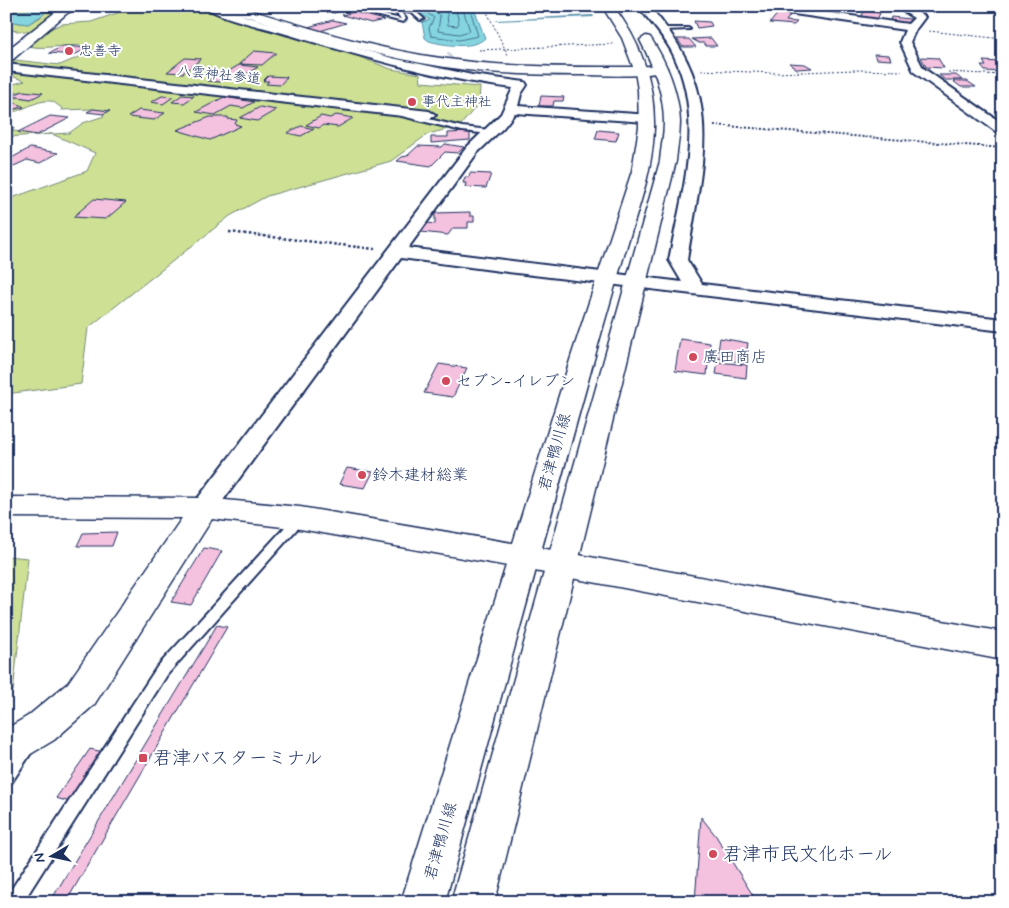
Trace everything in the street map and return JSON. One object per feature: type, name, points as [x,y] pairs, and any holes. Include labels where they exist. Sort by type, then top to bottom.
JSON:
[{"type":"main road","points":[[224,6],[264,8],[405,50],[451,60],[529,66],[648,69]]},
{"type":"main road","name":"君津鴨川線","points":[[473,902],[668,160],[672,121],[648,69],[626,32],[607,6]]},
{"type":"main road","name":"君津鴨川線","points":[[424,902],[606,279],[640,175],[645,148],[648,69],[637,24],[622,6]]},
{"type":"main road","points":[[6,58],[62,12],[73,7]]},
{"type":"main road","points":[[244,8],[378,50],[440,62],[520,70],[648,69]]},
{"type":"main road","points":[[6,507],[204,508],[300,518],[563,564],[1003,646]]},
{"type":"main road","points":[[6,749],[41,728],[81,694],[204,508]]},
{"type":"street","points":[[42,6],[73,7]]},
{"type":"street","points":[[204,508],[398,252],[472,150],[511,110],[514,92],[521,85],[498,84],[382,58],[226,14],[208,6]]},
{"type":"street","points":[[643,6],[676,47],[686,69],[695,100],[698,152],[678,260],[696,289]]},
{"type":"street","points":[[759,6],[911,28]]},
{"type":"street","points":[[899,6],[920,17],[911,28],[905,42],[918,70],[1003,130]]},
{"type":"street","name":"八雲神社参道","points":[[6,67],[429,115]]},
{"type":"street","points":[[511,110],[646,118]]},
{"type":"street","points":[[398,252],[606,279],[1003,325]]},
{"type":"lane","points":[[354,9],[403,21],[402,14],[381,6]]},
{"type":"lane","points":[[392,9],[405,9],[422,19]]},
{"type":"lane","points":[[663,29],[688,29]]},
{"type":"lane","points":[[326,102],[347,109],[409,115],[453,127],[490,132]]},
{"type":"lane","points":[[13,902],[162,671],[300,518]]},
{"type":"lane","points":[[6,778],[41,728]]},
{"type":"path","points":[[484,6],[505,48],[632,43]]},
{"type":"path","points":[[911,28],[1003,39]]},
{"type":"path","points":[[686,69],[776,73],[918,70],[1003,75]]},
{"type":"path","points":[[696,123],[1003,148]]},
{"type":"path","points":[[229,232],[398,252]]},
{"type":"green space","points":[[6,6],[56,8],[52,15],[40,25],[31,30],[22,31],[6,30],[6,21],[28,24],[41,17],[44,9],[6,12]]},
{"type":"green space","points":[[201,6],[259,28],[357,56],[391,69],[420,74],[421,82],[480,87],[479,103],[460,126],[428,134],[391,161],[267,196],[230,216],[88,328],[81,384],[6,394],[6,200],[87,171],[95,153],[52,134],[69,133],[83,123],[104,116],[103,114],[109,111],[93,109],[61,110],[62,108],[54,102],[45,101],[6,113],[6,102],[19,97],[31,99],[24,92],[6,92],[6,86],[25,81],[6,74],[6,59],[60,65],[91,52],[92,48],[76,45],[28,46],[44,32],[61,24],[91,22],[123,11],[143,8]]},
{"type":"green space","points":[[6,126],[15,128],[12,130],[14,131],[37,135],[6,137]]},
{"type":"green space","points":[[6,556],[28,558],[13,692],[6,696]]},
{"type":"water","points":[[391,6],[473,6],[485,38],[480,42],[466,45],[450,45],[429,41],[425,38],[422,22],[430,20],[410,8]]},
{"type":"water","points":[[44,9],[44,14],[28,24],[6,21],[6,12]]},
{"type":"building","points":[[342,6],[355,6],[334,13],[327,11]]},
{"type":"building","points":[[907,6],[919,6],[929,11],[922,12]]},
{"type":"building","points":[[864,11],[880,13],[877,20],[865,19],[866,17],[862,16]]},
{"type":"building","points":[[354,12],[384,20],[371,23],[342,15]]},
{"type":"building","points":[[778,13],[791,14],[786,21],[797,22],[794,25],[770,23]]},
{"type":"building","points":[[891,17],[910,19],[908,26],[889,24]]},
{"type":"building","points":[[333,20],[346,23],[307,35],[294,31]]},
{"type":"building","points":[[694,21],[710,22],[712,26],[697,28]]},
{"type":"building","points":[[711,38],[717,46],[706,46],[704,43],[699,43],[692,39]]},
{"type":"building","points":[[677,39],[689,39],[696,47],[683,47]]},
{"type":"building","name":"忠善寺","points":[[64,46],[88,48],[74,55],[49,53]]},
{"type":"building","points":[[254,51],[276,53],[262,65],[239,64]]},
{"type":"building","points":[[874,54],[889,55],[891,60],[876,59]]},
{"type":"building","points":[[921,57],[938,58],[944,68],[926,67]]},
{"type":"building","points":[[185,58],[201,59],[183,73],[167,72]]},
{"type":"building","points":[[983,61],[1001,62],[1003,72],[985,71],[981,66],[986,66]]},
{"type":"building","points":[[789,63],[805,64],[812,68],[797,69]]},
{"type":"building","points":[[239,65],[258,67],[241,77],[222,75]]},
{"type":"building","points":[[216,75],[228,77],[220,82],[207,81]]},
{"type":"building","points":[[939,75],[956,75],[962,80],[945,80]]},
{"type":"building","points":[[268,76],[287,77],[280,85],[266,84],[269,81],[263,81]]},
{"type":"building","points":[[953,81],[967,81],[976,87],[961,87]]},
{"type":"building","points":[[23,91],[43,93],[31,99],[11,96]]},
{"type":"building","points":[[182,95],[194,96],[184,103],[172,102]]},
{"type":"building","points":[[162,96],[173,97],[163,104],[151,102]]},
{"type":"building","points":[[541,96],[564,97],[563,101],[554,101],[553,106],[539,106]]},
{"type":"building","points":[[224,97],[254,102],[243,108],[231,106],[215,115],[196,112]]},
{"type":"building","points":[[16,103],[24,107],[6,111],[6,106]]},
{"type":"building","points":[[260,107],[276,110],[257,121],[240,118]]},
{"type":"building","points":[[93,109],[110,111],[103,114],[87,112]]},
{"type":"building","points":[[139,110],[165,113],[154,120],[128,117]]},
{"type":"building","points":[[336,115],[353,118],[338,127],[323,125],[319,128],[306,125],[321,116],[330,118]]},
{"type":"building","points":[[50,116],[70,118],[37,135],[18,132]]},
{"type":"building","points":[[210,117],[228,117],[228,119],[237,120],[235,124],[241,126],[210,140],[177,130]]},
{"type":"building","points":[[301,126],[314,129],[301,136],[287,133]]},
{"type":"building","points":[[598,130],[619,132],[616,141],[595,139]]},
{"type":"building","points":[[470,132],[470,140],[431,143],[431,137],[448,137],[448,133]]},
{"type":"building","points":[[445,144],[464,147],[458,153],[445,152],[431,166],[397,161],[407,156],[418,146],[442,147]]},
{"type":"building","points":[[30,148],[58,153],[40,163],[27,160],[14,166],[6,165],[6,161]]},
{"type":"building","points":[[470,173],[491,174],[486,188],[465,187],[466,183],[463,183],[465,177],[469,177]]},
{"type":"building","points":[[94,199],[126,202],[106,219],[73,217]]},
{"type":"building","points":[[470,212],[470,216],[474,216],[474,222],[468,222],[468,228],[453,228],[448,235],[421,232],[427,223],[435,224],[435,213]]},
{"type":"building","points":[[720,338],[748,343],[745,363],[717,358]]},
{"type":"building","name":"廣田商店","points":[[680,339],[710,343],[707,375],[675,371]]},
{"type":"building","points":[[718,362],[747,365],[746,378],[716,374]]},
{"type":"building","name":"セブン-イレブン","points":[[439,364],[467,368],[453,397],[424,393]]},
{"type":"building","points":[[347,468],[373,472],[365,488],[339,484]]},
{"type":"building","points":[[117,532],[112,546],[77,546],[83,533]]},
{"type":"building","points":[[204,548],[222,551],[191,605],[171,602]]},
{"type":"building","points":[[217,625],[227,627],[66,902],[50,902]]},
{"type":"building","points":[[90,749],[103,752],[70,802],[56,798]]},
{"type":"building","name":"君津市民文化ホール","points":[[701,817],[716,836],[757,902],[695,902]]},
{"type":"waterway","points":[[497,20],[593,16]]},
{"type":"tunnel","points":[[436,67],[452,56]]},
{"type":"place","name":"忠善寺","points":[[69,51]]},
{"type":"place","name":"事代主神社","points":[[412,102]]},
{"type":"place","name":"廣田商店","points":[[693,357]]},
{"type":"place","name":"セブン-イレブン","points":[[446,381]]},
{"type":"place","name":"鈴木建材総業","points":[[362,475]]},
{"type":"place","name":"君津バスターミナル","points":[[143,758]]},
{"type":"place","name":"君津市民文化ホール","points":[[713,854]]}]
